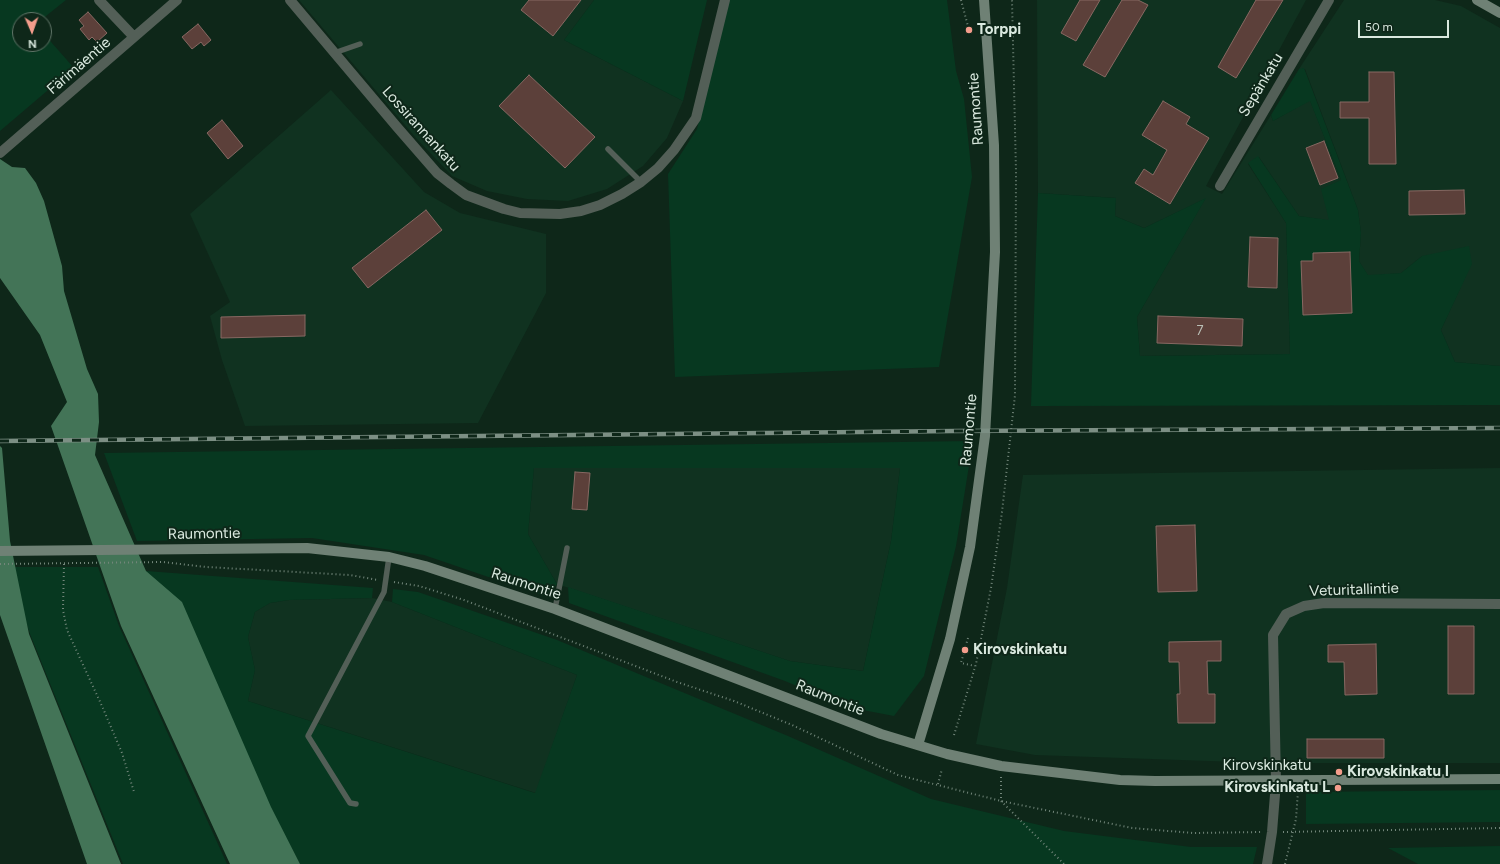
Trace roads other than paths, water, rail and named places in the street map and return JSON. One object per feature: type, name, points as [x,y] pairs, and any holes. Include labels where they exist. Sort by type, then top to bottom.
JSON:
[{"type":"street","points":[[99,0],[134,37]]},
{"type":"street","name":"Färimäentie","points":[[0,153],[176,0]]},
{"type":"street","name":"Lossirannankatu","points":[[290,0],[437,173],[466,195],[483,202],[520,213],[560,214],[581,211],[600,205],[641,182],[658,168],[674,150],[696,118],[724,0]]},
{"type":"street","name":"Raumontie","points":[[0,551],[307,548],[389,557],[425,566],[555,609],[881,734],[918,745],[950,639],[970,547],[985,436],[995,252],[994,145],[984,0]]},
{"type":"street","name":"Sepänkatu","points":[[1220,186],[1329,0]]},
{"type":"street","points":[[1482,1],[1500,13]]},
{"type":"street","name":"Veturitallintie","points":[[1267,864],[1272,832],[1276,782],[1273,635],[1286,614],[1304,606],[1324,603],[1500,604]]},
{"type":"street","name":"Kirovskinkatu","points":[[918,745],[948,754],[1001,766],[1120,780],[1276,782],[1500,778]]},
{"type":"lane","points":[[334,53],[360,44]]},
{"type":"lane","points":[[608,149],[641,182]]},
{"type":"lane","points":[[555,609],[567,548]]},
{"type":"lane","points":[[356,804],[350,803],[308,736],[384,592],[389,557]]},
{"type":"railway","points":[[0,441],[955,431],[1500,428]]},
{"type":"place","name":"Torppi","points":[[969,30]]},
{"type":"place","name":"Kirovskinkatu","points":[[965,650]]},
{"type":"place","name":"Kirovskinkatu I","points":[[1339,772]]},
{"type":"place","name":"Kirovskinkatu L","points":[[1338,788]]}]
